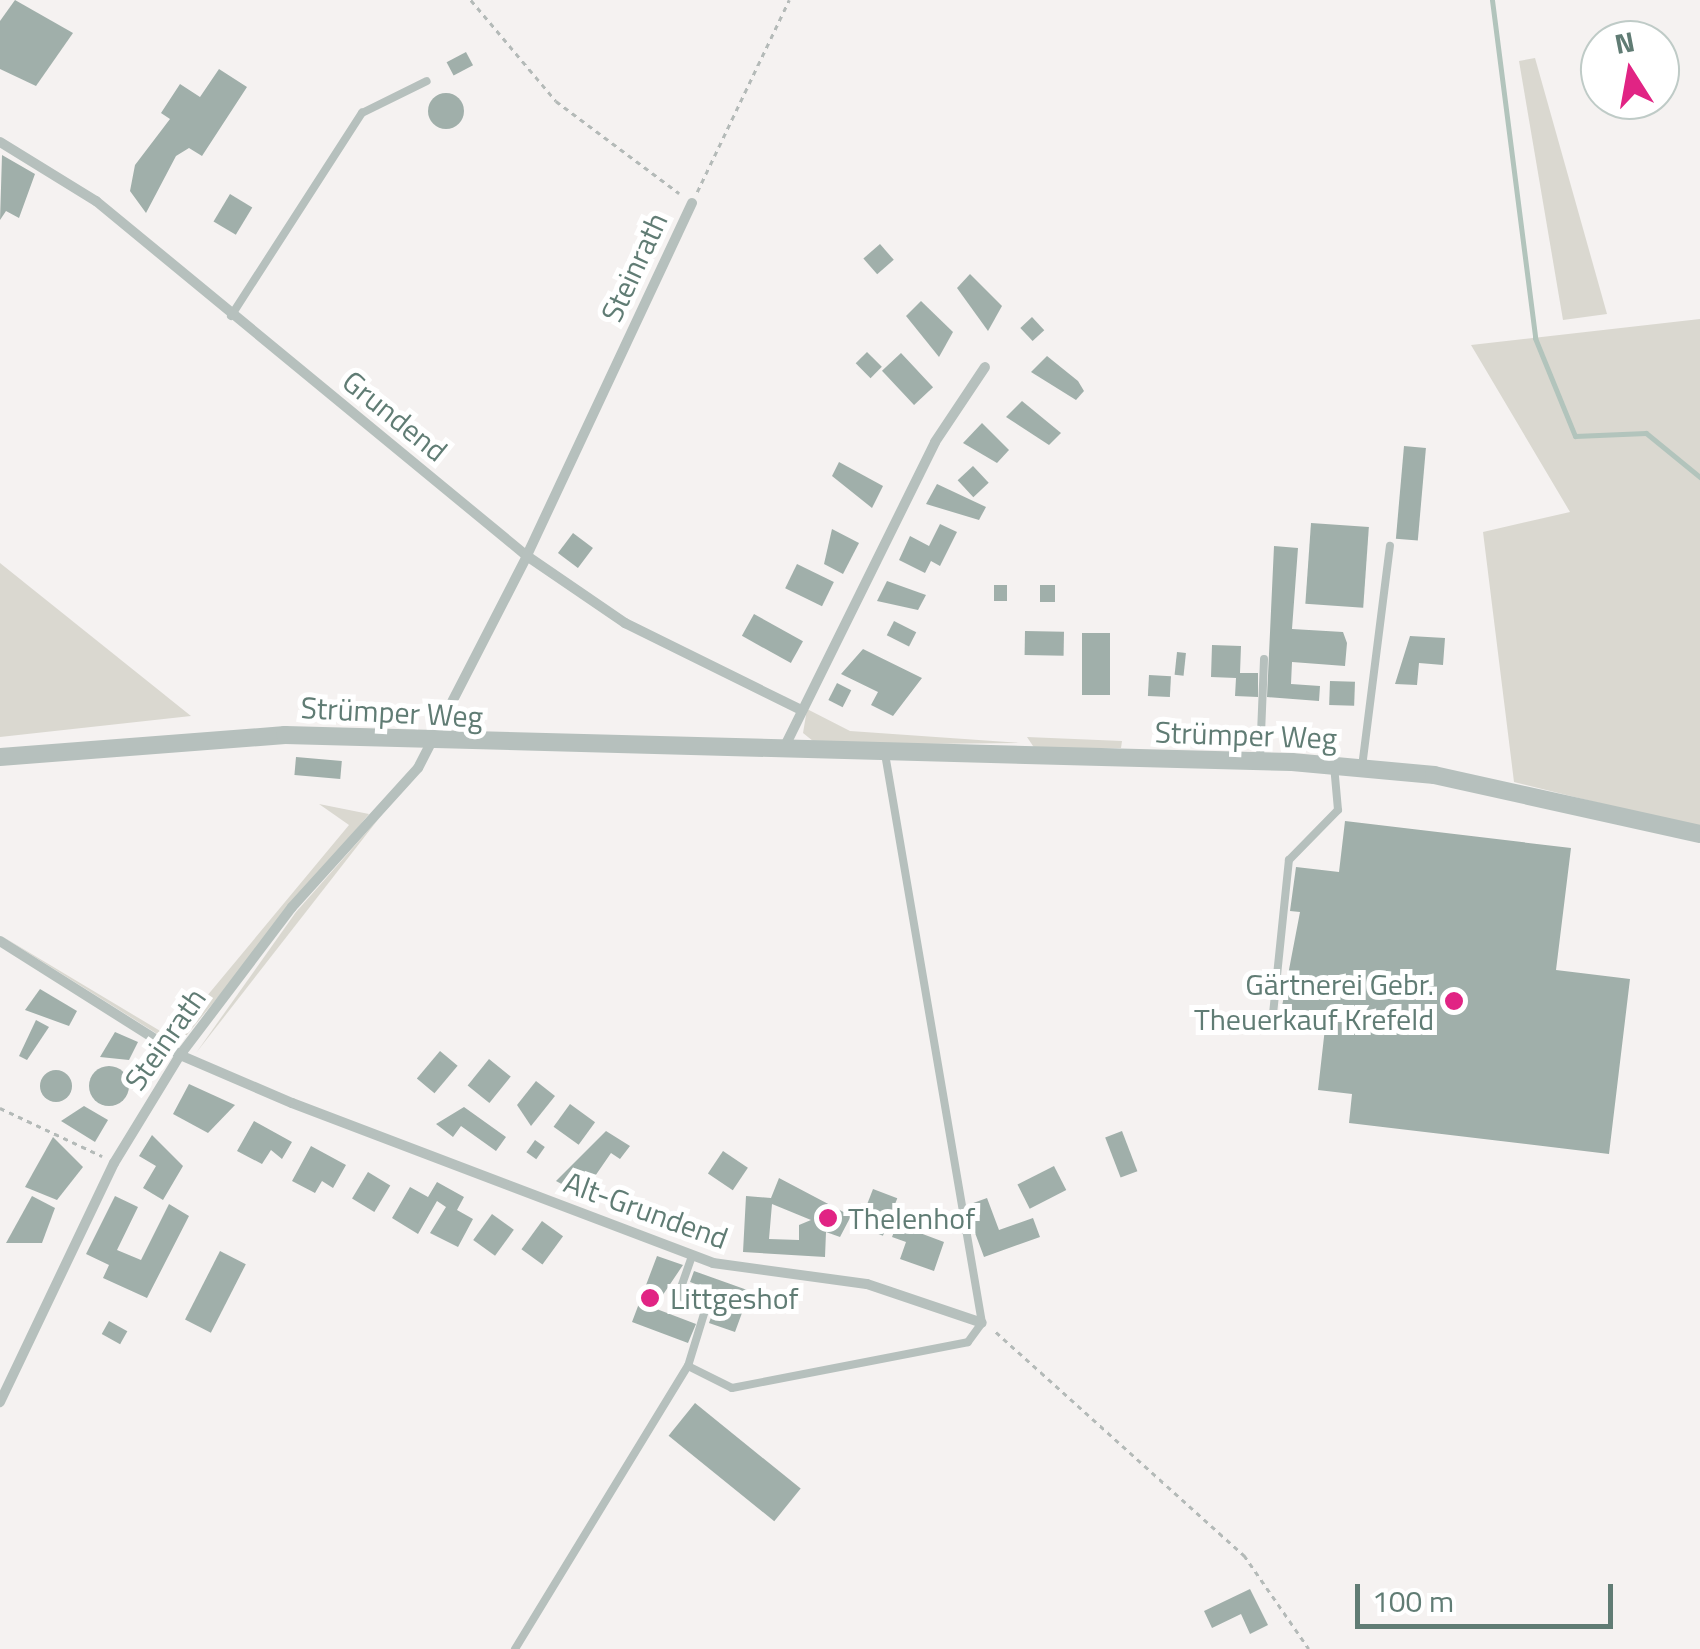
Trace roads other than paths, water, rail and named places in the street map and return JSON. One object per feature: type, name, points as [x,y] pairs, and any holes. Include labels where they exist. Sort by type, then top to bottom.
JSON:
[{"type":"street","name":"Grundend","points":[[0,142],[96,201],[527,556],[624,624],[802,710]]},
{"type":"street","name":"Steinrath","points":[[527,556],[692,203]]},
{"type":"street","points":[[782,751],[935,442],[986,367]]},
{"type":"street","points":[[432,743],[527,556]]},
{"type":"street","name":"Strümper Weg","points":[[0,757],[196,736],[1260,762],[1362,767],[1538,794],[1700,834]]},
{"type":"street","name":"Steinrath","points":[[0,1402],[114,1162],[180,1056],[432,743]]},
{"type":"street","name":"Alt-Grundend","points":[[0,941],[180,1056],[692,1256],[867,1284],[982,1323]]},
{"type":"lane","points":[[231,316],[362,112],[427,81]]},
{"type":"lane","points":[[1362,767],[1369,656],[1386,628],[1390,546]]},
{"type":"lane","points":[[1260,762],[1264,659]]},
{"type":"lane","points":[[688,1366],[732,1388],[968,1342],[982,1323],[884,754]]},
{"type":"lane","points":[[1273,1014],[1289,860],[1338,810],[1334,766]]},
{"type":"lane","points":[[515,1649],[688,1366],[707,1304],[678,1296],[692,1256]]},
{"type":"waterway","points":[[1492,0],[1535,338],[1575,436],[1646,433],[1700,477]]},
{"type":"place","name":"Gärtnerei Gebr. Theuerkauf Krefeld","points":[[1454,1001]]},
{"type":"place","name":"Thelenhof","points":[[828,1218]]},
{"type":"place","name":"Littgeshof","points":[[650,1298]]}]
